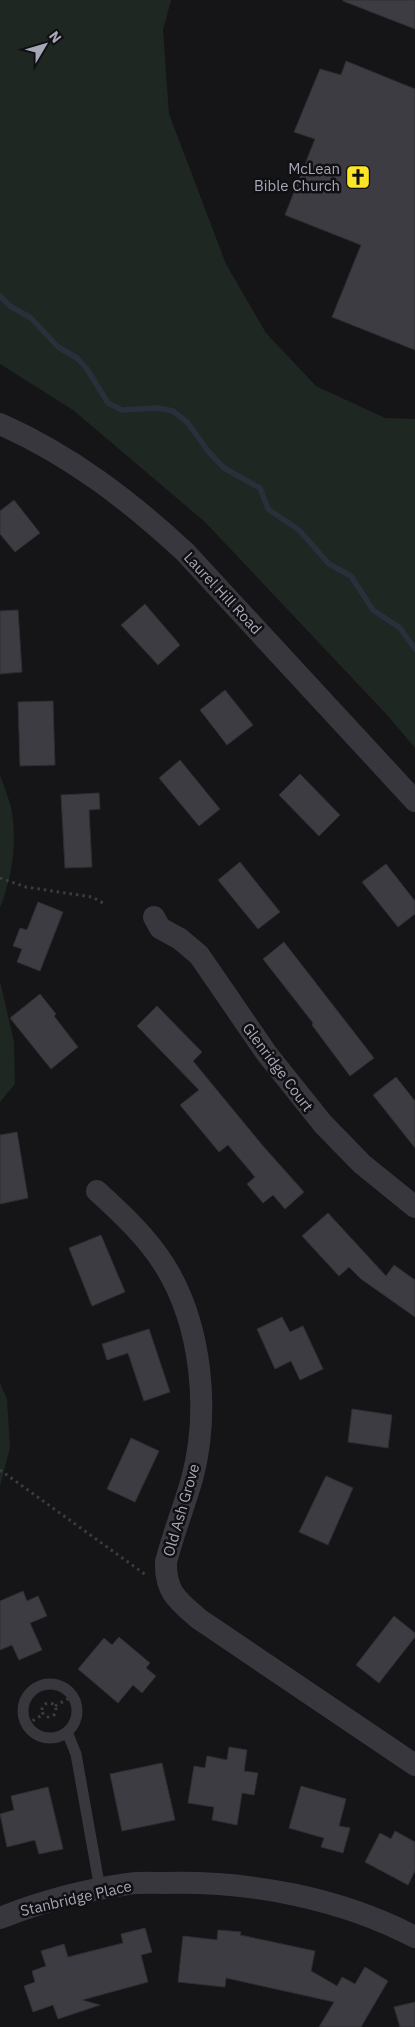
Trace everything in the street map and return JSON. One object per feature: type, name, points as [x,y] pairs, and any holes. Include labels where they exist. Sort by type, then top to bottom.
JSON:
[{"type":"street","name":"Laurel Hill Road","points":[[0,424],[75,464],[144,514],[185,552],[415,801]]},
{"type":"street","name":"Glenridge Court","points":[[154,918],[160,928],[180,939],[198,955],[267,1054],[297,1094],[323,1124],[362,1164],[415,1207]]},
{"type":"street","name":"Old Ash Grove","points":[[97,1191],[136,1228],[165,1266],[184,1305],[197,1352],[201,1395],[197,1450],[192,1478],[166,1562],[165,1575],[173,1595],[199,1619],[415,1765]]},
{"type":"street","name":"Stanbridge Place","points":[[0,1918],[16,1911],[129,1883],[200,1882],[276,1891],[326,1903],[387,1922],[415,1937]]},
{"type":"lane","points":[[56,1684],[64,1687],[73,1696],[77,1715],[75,1722],[67,1732],[54,1737],[45,1737],[37,1734],[27,1724],[24,1716],[24,1703],[34,1689],[42,1685],[56,1684]]},
{"type":"lane","points":[[67,1732],[76,1754],[100,1889]]},
{"type":"path","points":[[0,878],[26,887],[92,897],[103,903]]},
{"type":"path","points":[[0,1470],[173,1595]]},
{"type":"path","points":[[55,1706],[55,1713],[52,1716],[47,1717],[44,1714],[42,1708],[45,1704],[55,1706],[73,1696]]},
{"type":"path","points":[[27,1724],[44,1714]]},
{"type":"shaded area","points":[[0,0],[171,0],[163,30],[169,114],[226,264],[266,333],[316,386],[385,418],[415,419],[415,748],[388,716],[205,522],[73,410],[0,364]]},
{"type":"shaded area","points":[[0,775],[11,808],[14,849],[8,885],[0,908]]},
{"type":"shaded area","points":[[0,981],[14,1042],[15,1084],[0,1102]]},
{"type":"shaded area","points":[[0,1383],[7,1399],[10,1448],[0,1486]]},
{"type":"building","points":[[415,0],[415,29],[343,1]]},
{"type":"building","name":"McLean Bible Church","points":[[346,61],[415,89],[415,350],[332,317],[361,245],[285,215],[315,139],[294,132],[320,69],[341,75]]},
{"type":"building","points":[[14,500],[40,533],[15,552],[0,534],[0,511]]},
{"type":"building","points":[[145,604],[180,645],[158,665],[121,625]]},
{"type":"building","points":[[18,610],[22,672],[0,674],[0,611]]},
{"type":"building","points":[[225,690],[253,725],[227,745],[200,710]]},
{"type":"building","points":[[53,701],[55,765],[20,766],[18,702]]},
{"type":"building","points":[[180,760],[220,809],[199,826],[159,778]]},
{"type":"building","points":[[300,774],[340,815],[319,836],[279,795]]},
{"type":"building","points":[[99,793],[100,809],[89,810],[92,867],[65,868],[61,795]]},
{"type":"building","points":[[240,862],[280,912],[258,929],[218,880]]},
{"type":"building","points":[[386,864],[415,901],[415,914],[398,927],[362,882]]},
{"type":"building","points":[[38,902],[63,912],[40,971],[17,962],[22,949],[13,946],[20,928],[27,930]]},
{"type":"building","points":[[284,942],[374,1058],[350,1076],[312,1025],[313,1023],[263,959]]},
{"type":"building","points":[[40,994],[78,1047],[51,1069],[10,1018]]},
{"type":"building","points":[[157,1006],[202,1052],[193,1061],[263,1146],[304,1192],[285,1209],[273,1195],[263,1203],[247,1184],[255,1177],[228,1145],[219,1152],[180,1105],[199,1090],[137,1026]]},
{"type":"building","points":[[396,1077],[415,1101],[415,1148],[373,1095]]},
{"type":"building","points":[[17,1132],[28,1198],[0,1204],[0,1135]]},
{"type":"building","points":[[328,1213],[386,1276],[394,1265],[415,1280],[415,1317],[361,1279],[349,1267],[339,1276],[302,1236]]},
{"type":"building","points":[[101,1235],[125,1292],[92,1306],[69,1248]]},
{"type":"building","points":[[282,1317],[290,1332],[303,1326],[323,1369],[300,1380],[291,1361],[275,1369],[257,1329]]},
{"type":"building","points":[[149,1329],[170,1392],[144,1401],[128,1353],[107,1360],[102,1344]]},
{"type":"building","points":[[352,1409],[392,1415],[388,1448],[348,1442]]},
{"type":"building","points":[[131,1438],[159,1451],[135,1502],[107,1489]]},
{"type":"building","points":[[326,1476],[353,1488],[328,1545],[299,1532]]},
{"type":"building","points":[[23,1591],[27,1601],[38,1596],[47,1616],[30,1623],[42,1650],[19,1660],[12,1645],[0,1650],[0,1601]]},
{"type":"building","points":[[394,1616],[415,1633],[415,1637],[379,1683],[356,1665]]},
{"type":"building","points":[[119,1637],[150,1663],[146,1668],[156,1676],[142,1693],[133,1685],[118,1703],[78,1669],[104,1638],[112,1645]]},
{"type":"building","points":[[229,1747],[247,1750],[244,1771],[258,1773],[254,1795],[242,1793],[237,1825],[212,1820],[214,1807],[188,1803],[194,1766],[205,1768],[207,1756],[227,1760]]},
{"type":"building","points":[[162,1763],[175,1820],[122,1831],[110,1774]]},
{"type":"building","points":[[301,1786],[346,1799],[339,1826],[350,1828],[343,1853],[321,1847],[324,1838],[289,1828]]},
{"type":"building","points":[[48,1787],[63,1849],[39,1854],[35,1840],[7,1847],[0,1814],[14,1810],[11,1796]]},
{"type":"building","points":[[395,1831],[415,1842],[415,1871],[408,1885],[365,1862],[380,1833],[391,1839]]},
{"type":"building","points":[[145,1928],[152,1952],[141,1955],[148,1982],[82,2000],[100,2005],[58,2019],[53,2005],[33,2012],[24,1986],[35,1982],[32,1971],[46,1966],[41,1951],[64,1944],[68,1957],[123,1943],[121,1934]]},
{"type":"building","points":[[218,1930],[241,1932],[240,1935],[315,1951],[311,1971],[337,1986],[342,1977],[355,1984],[365,1967],[388,1981],[361,2027],[319,2027],[334,2002],[226,1978],[225,1987],[178,1982],[183,1936],[217,1940]]},
{"type":"building","points":[[415,2002],[415,2027],[400,2027],[394,2007]]},
{"type":"waterway","points":[[0,296],[10,306],[31,318],[58,347],[77,358],[87,369],[108,403],[122,410],[157,408],[173,411],[188,423],[208,451],[224,468],[260,488],[268,509],[299,530],[329,564],[351,576],[373,610],[400,628],[415,649]]},
{"type":"place","name":"McLean Bible Church","points":[[358,177]]}]
